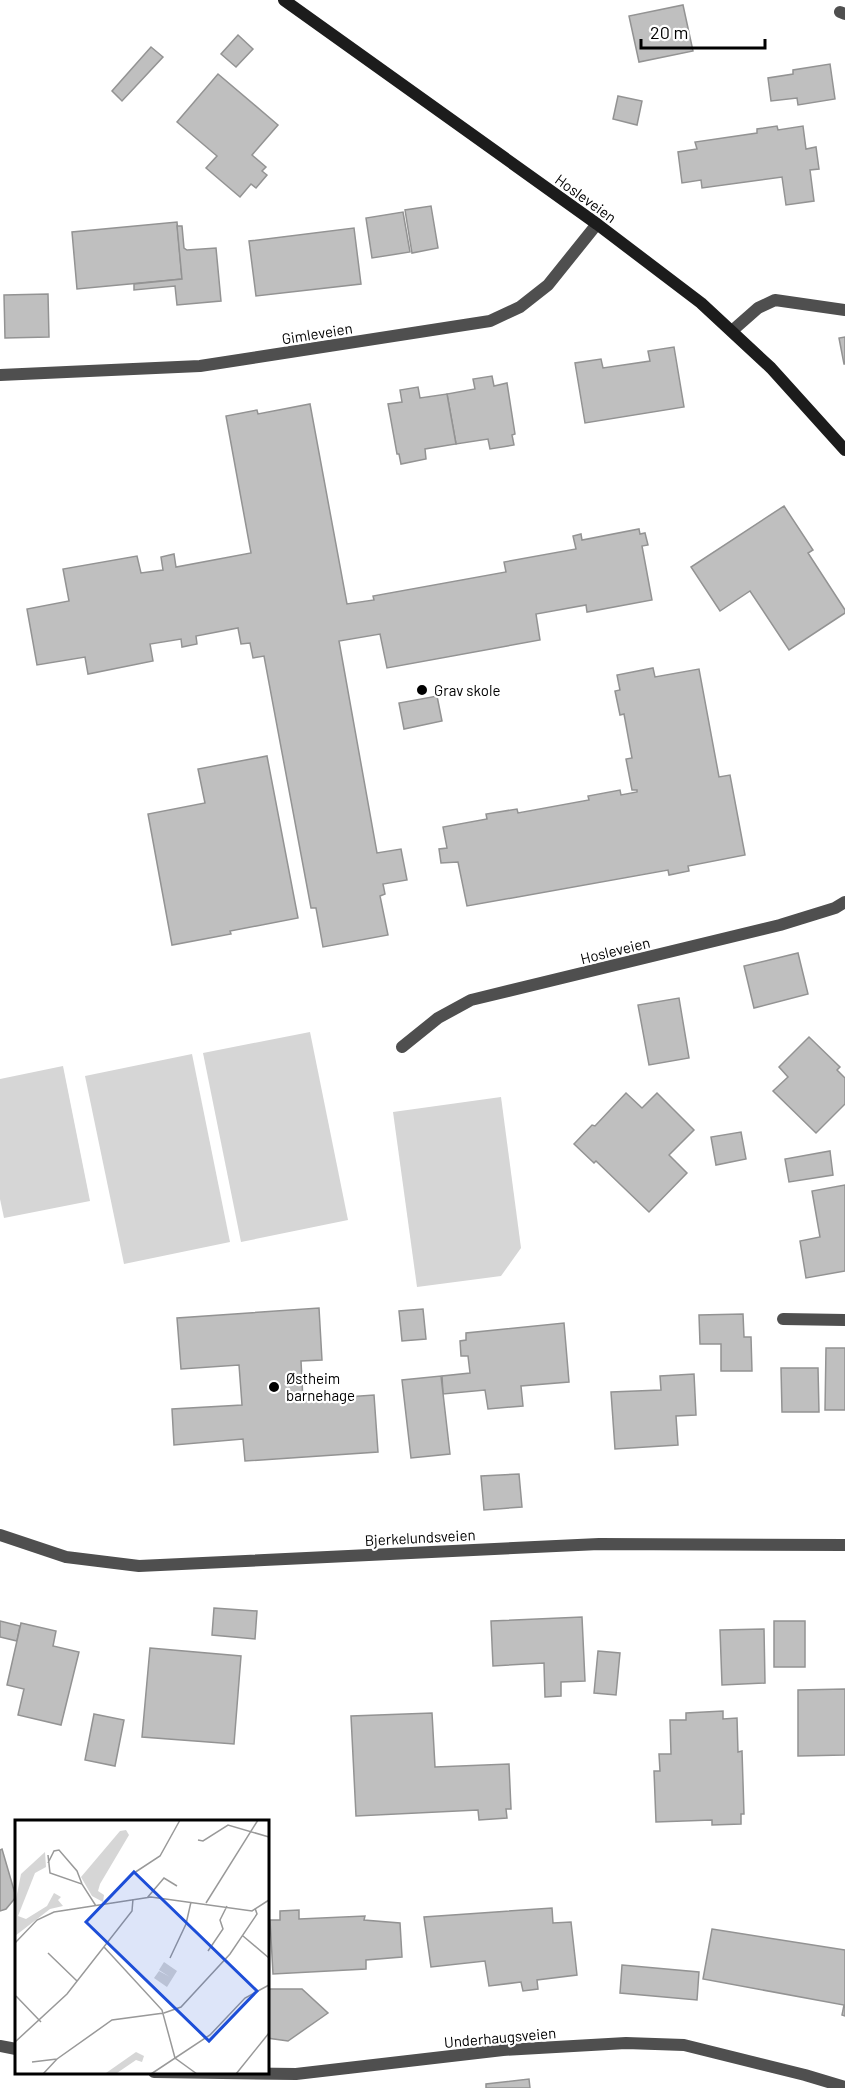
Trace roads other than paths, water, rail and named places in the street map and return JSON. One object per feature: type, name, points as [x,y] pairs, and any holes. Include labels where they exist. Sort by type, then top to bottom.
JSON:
[{"type":"main road","name":"Hosleveien","points":[[284,0],[597,224],[701,303],[733,330],[802,401],[845,450]]},
{"type":"street","name":"Gimleveien","points":[[0,375],[201,366],[490,321],[520,308],[548,285],[597,224]]},
{"type":"street","points":[[733,330],[758,308],[775,300],[845,310]]},
{"type":"street","name":"Hosleveien","points":[[402,1047],[438,1018],[471,1000],[769,927],[835,908],[845,902]]},
{"type":"street","points":[[783,1319],[845,1320]]},
{"type":"street","name":"Bjerkelundsveien","points":[[0,1535],[66,1557],[139,1566],[599,1544],[845,1545]]},
{"type":"street","name":"Underhaugsveien","points":[[225,2073],[296,2074],[503,2050],[626,2043],[684,2045],[845,2087]]},
{"type":"street","points":[[0,2046],[15,2049]]},
{"type":"place","name":"Grav skole","points":[[422,690]]},
{"type":"place","name":"Østheim barnehage","points":[[274,1387]]}]
